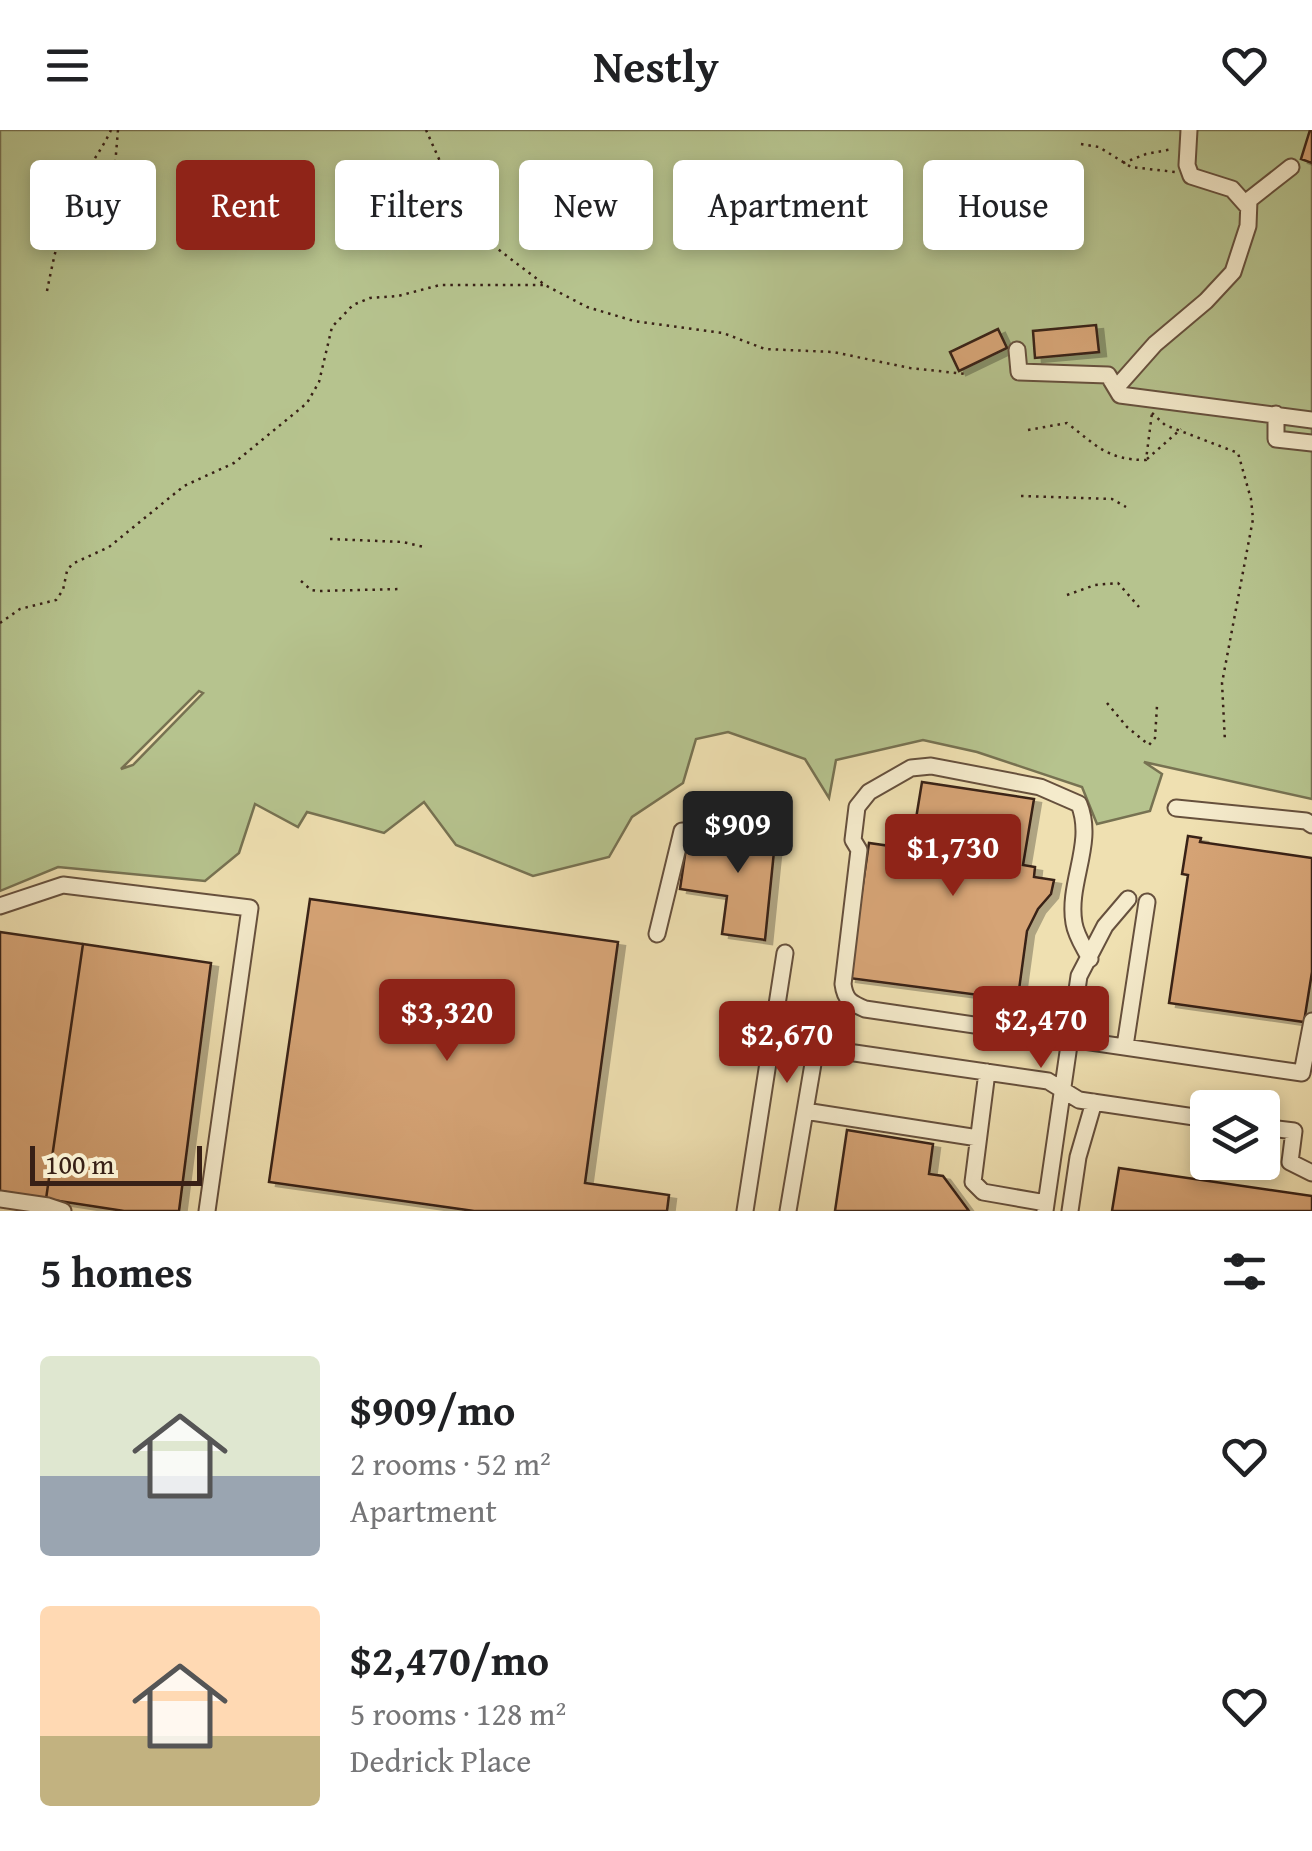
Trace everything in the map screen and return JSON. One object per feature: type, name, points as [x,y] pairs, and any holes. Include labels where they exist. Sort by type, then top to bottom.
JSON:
[{"type":"street","points":[[1189,130],[1187,156],[1191,176],[1232,189],[1248,207]]},
{"type":"street","points":[[1118,392],[1155,344],[1233,272],[1248,226],[1251,198],[1290,167]]},
{"type":"street","points":[[1017,350],[1020,372],[1108,375],[1118,392],[1153,407],[1276,414],[1312,420]]},
{"type":"street","points":[[1276,414],[1276,438],[1312,443]]},
{"type":"street","points":[[1090,959],[1072,918],[1086,827],[1080,804],[1040,787],[930,766],[911,768],[889,780],[869,792],[857,807],[853,840],[859,850],[844,996],[865,1009],[1302,1073],[1312,1021]]},
{"type":"street","points":[[1176,808],[1306,821],[1312,825]]},
{"type":"street","points":[[657,934],[682,831],[722,834]]},
{"type":"street","points":[[0,906],[63,884],[250,908],[206,1211]]},
{"type":"street","points":[[987,1072],[973,1182],[997,1196],[1045,1207],[1079,976],[1105,926],[1128,900]]},
{"type":"street","points":[[1125,1046],[1147,902]]},
{"type":"street","points":[[745,1211],[786,953]]},
{"type":"street","points":[[788,1211],[814,1052],[820,1048],[1048,1081],[1079,1100],[1190,1115]]},
{"type":"street","points":[[1070,1211],[1078,1157],[1094,1102]]},
{"type":"street","points":[[804,1111],[978,1138]]},
{"type":"street","points":[[1280,1129],[1294,1131],[1290,1162],[1312,1173]]},
{"type":"street","points":[[0,1199],[63,1211]]},
{"type":"street","points":[[0,1209],[14,1211]]},
{"type":"path","points":[[48,292],[72,200],[111,130]]},
{"type":"path","points":[[115,160],[118,130]]},
{"type":"path","points":[[426,130],[472,226],[484,240],[545,285],[610,315],[723,332],[765,349],[832,352],[910,368],[966,374]]},
{"type":"path","points":[[1122,163],[1180,148]]},
{"type":"path","points":[[0,622],[20,609],[56,600],[72,564],[119,540],[184,486],[234,463],[307,403],[320,382],[332,327],[353,306],[370,298],[398,296],[440,285],[545,285]]},
{"type":"path","points":[[1153,407],[1164,425],[1238,454],[1251,499],[1252,530],[1222,683],[1225,742]]},
{"type":"path","points":[[1146,460],[1153,407]]},
{"type":"path","points":[[1028,430],[1067,423],[1102,451],[1146,460],[1181,430]]},
{"type":"path","points":[[1021,496],[1112,499],[1126,508]]},
{"type":"path","points":[[330,539],[403,542],[424,547]]},
{"type":"path","points":[[301,581],[318,591],[400,589]]},
{"type":"path","points":[[1067,595],[1095,585],[1118,583],[1139,608]]},
{"type":"path","points":[[1107,704],[1126,728],[1149,745],[1155,738],[1157,706]]},
{"type":"green space","points":[[0,130],[1312,130],[1312,799],[1144,762],[1162,774],[1150,811],[1097,824],[1082,787],[977,752],[923,740],[836,760],[829,798],[805,759],[728,732],[696,739],[683,783],[632,817],[609,857],[533,876],[456,845],[424,802],[384,833],[307,812],[298,827],[255,804],[239,853],[205,881],[58,867],[0,891]],"holes":[[[199,691],[203,693],[133,765],[121,769]]]},
{"type":"building","points":[[1312,130],[1312,163],[1301,159]]},
{"type":"building","points":[[1096,325],[1099,352],[1035,358],[1033,331]]},
{"type":"building","points":[[998,329],[1007,348],[959,371],[950,352]]},
{"type":"building","points":[[922,782],[1034,799],[1023,865],[1035,867],[1034,877],[1054,880],[1051,894],[1027,931],[1015,1019],[984,1013],[987,996],[849,978],[869,843],[911,849]]},
{"type":"building","points":[[734,816],[777,822],[765,940],[722,934],[727,896],[680,889],[686,848],[729,853]]},
{"type":"building","points":[[1188,836],[1201,838],[1200,842],[1312,858],[1312,972],[1304,1022],[1169,1003],[1188,875],[1182,874]]},
{"type":"building","points":[[310,899],[618,942],[585,1183],[669,1195],[667,1211],[474,1211],[269,1182]]},
{"type":"building","points":[[0,932],[83,944],[46,1199],[0,1191]]},
{"type":"building","points":[[83,944],[211,963],[179,1211],[124,1211],[46,1199]]},
{"type":"building","points":[[847,1130],[933,1144],[929,1174],[943,1176],[969,1211],[835,1211]]},
{"type":"building","points":[[1119,1168],[1312,1196],[1312,1211],[1112,1211]]}]
